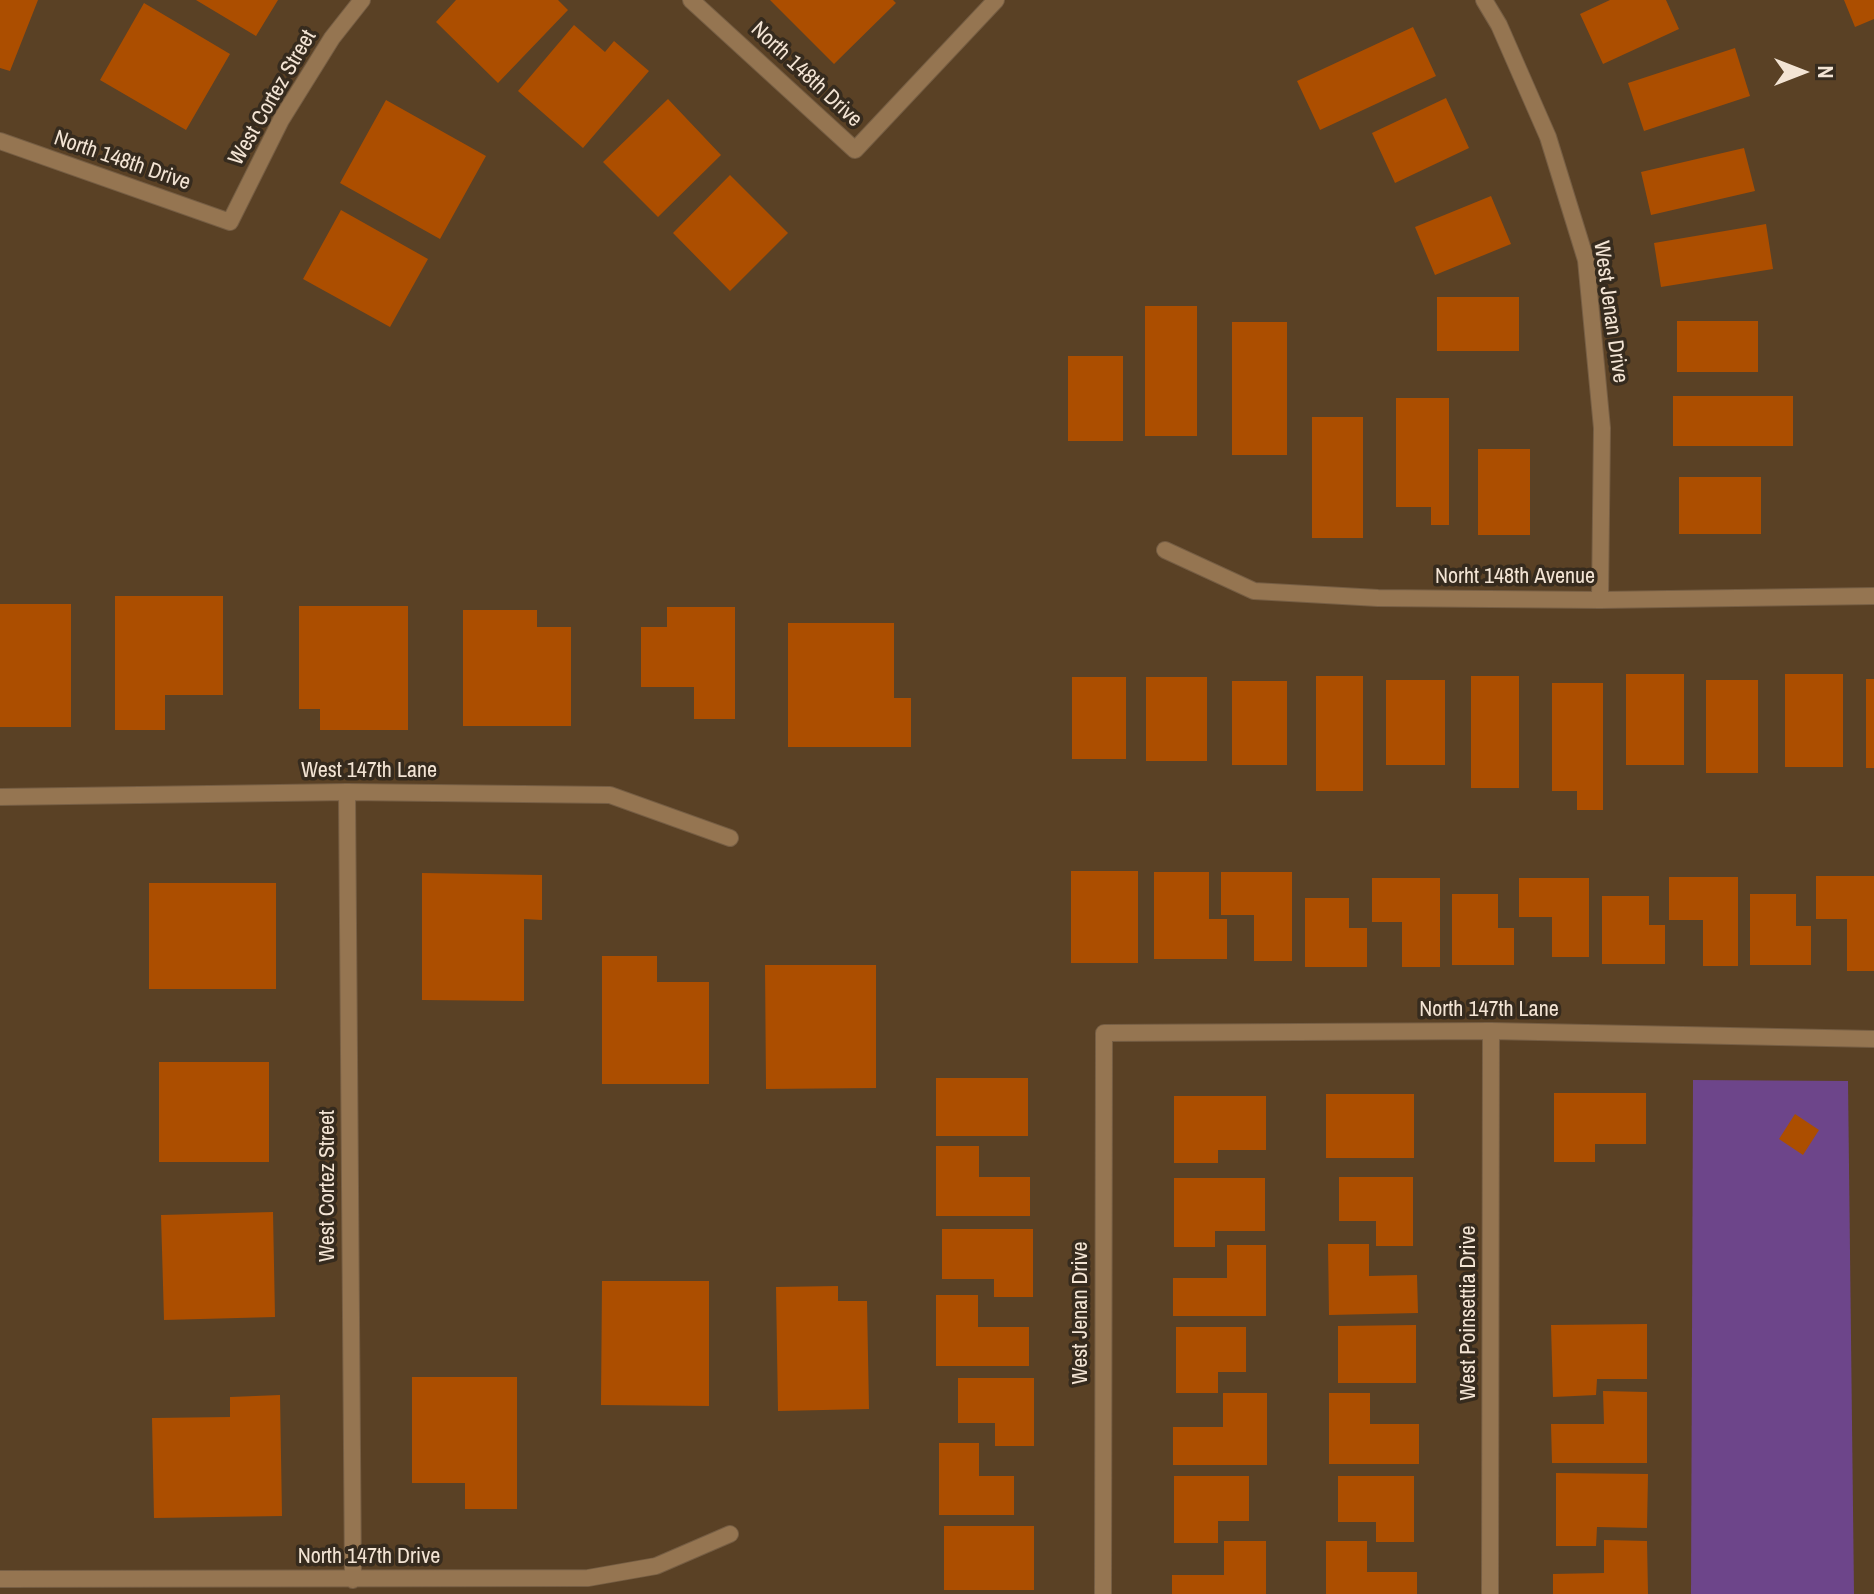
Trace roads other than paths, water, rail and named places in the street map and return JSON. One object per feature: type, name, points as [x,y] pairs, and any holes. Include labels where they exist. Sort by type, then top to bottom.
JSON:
[{"type":"street","name":"West Cortez Street","points":[[230,222],[281,120],[332,38],[362,0]]},
{"type":"street","name":"North 148th Drive","points":[[691,0],[855,150],[996,0]]},
{"type":"street","name":"West Jenan Drive","points":[[1484,0],[1499,25],[1548,137],[1586,260],[1602,428],[1600,600]]},
{"type":"street","name":"North 148th Drive","points":[[0,141],[230,222]]},
{"type":"street","name":"Norht 148th Avenue","points":[[1165,550],[1254,591],[1378,598],[1600,600],[1874,596]]},
{"type":"street","name":"West Cortez Street","points":[[347,792],[353,1580]]},
{"type":"street","name":"West 147th Lane","points":[[0,797],[347,792],[610,795],[730,838]]},
{"type":"street","name":"North 147th Lane","points":[[1104,1033],[1491,1031],[1874,1039]]},
{"type":"street","name":"West Poinsettia Drive","points":[[1490,1594],[1491,1031]]},
{"type":"street","name":"West Jenan Drive","points":[[1103,1594],[1104,1033]]},
{"type":"street","name":"North 147th Drive","points":[[0,1579],[588,1578],[656,1566],[730,1534]]}]
